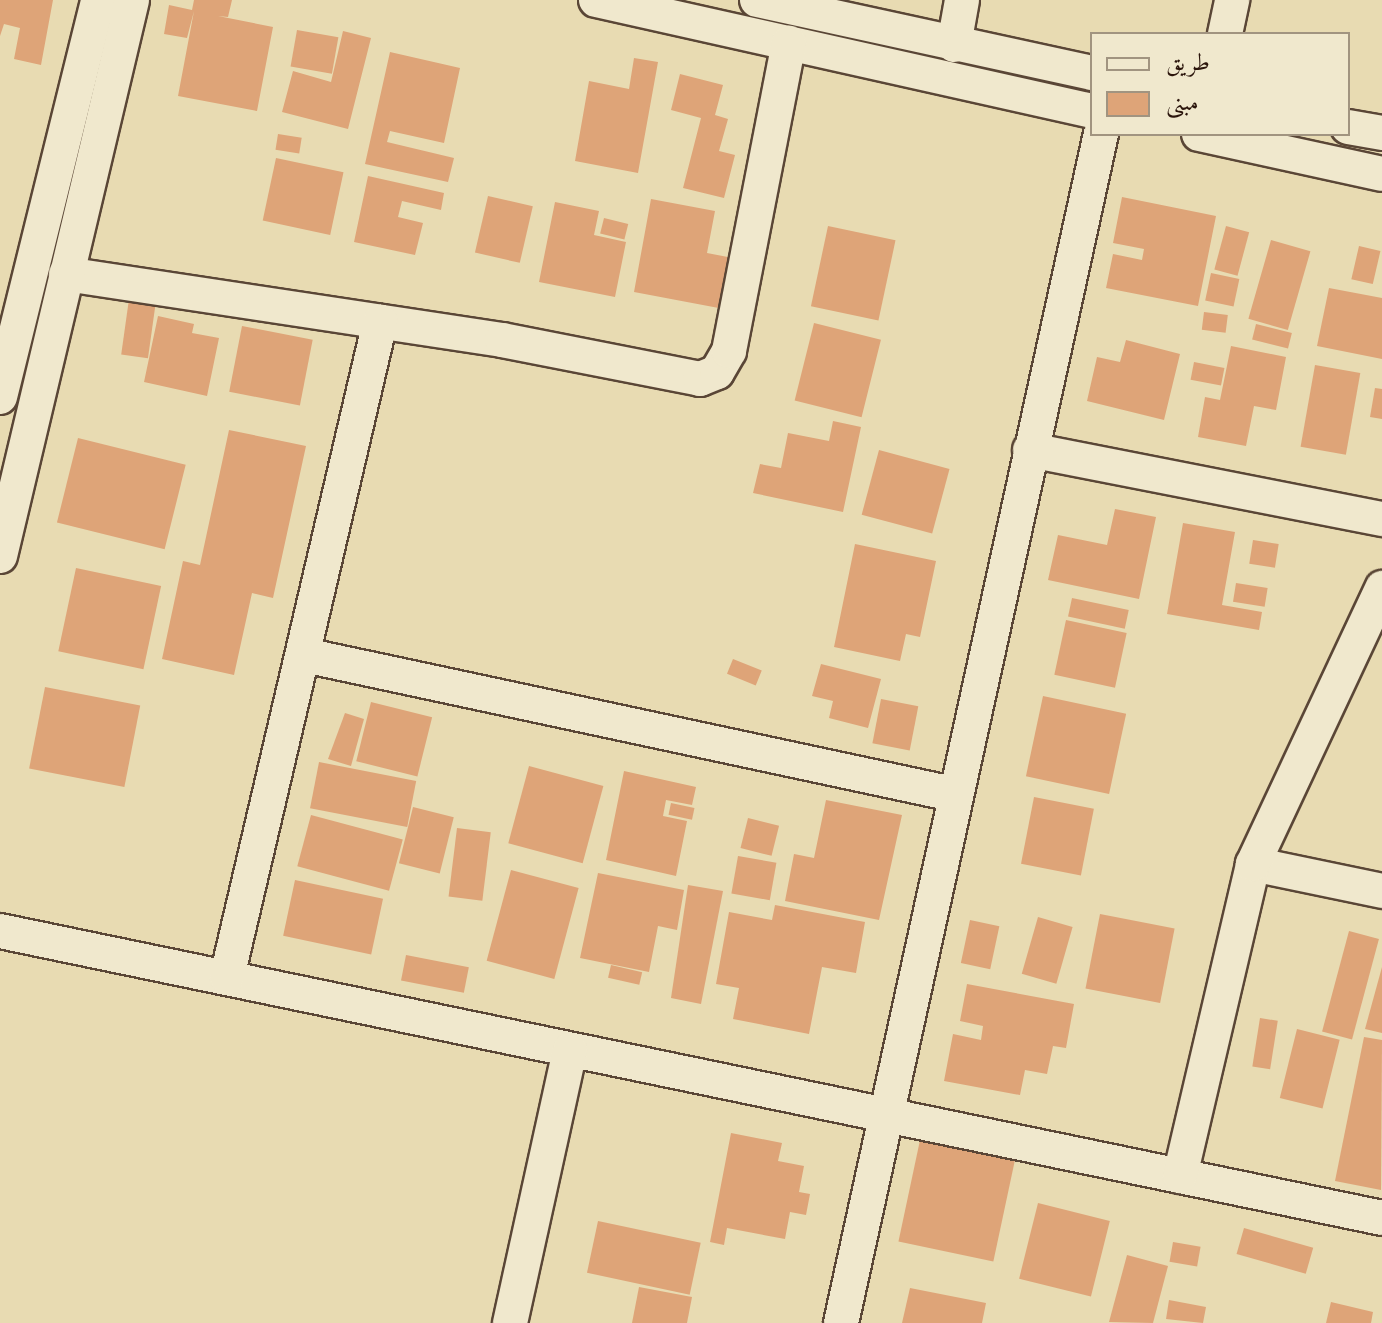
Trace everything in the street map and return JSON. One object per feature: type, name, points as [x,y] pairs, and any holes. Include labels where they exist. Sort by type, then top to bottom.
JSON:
[{"type":"street","points":[[0,397],[98,0]]},
{"type":"street","points":[[0,556],[132,0]]},
{"type":"street","points":[[596,0],[1090,111]]},
{"type":"street","points":[[757,0],[1090,73]]},
{"type":"street","points":[[954,45],[962,0]]},
{"type":"street","points":[[1225,32],[1232,0]]},
{"type":"street","points":[[66,274],[380,322],[700,379],[717,372],[729,351],[789,43]]},
{"type":"street","points":[[1350,127],[1382,133]]},
{"type":"street","points":[[841,1323],[953,794],[1101,136]]},
{"type":"street","points":[[1208,136],[1382,174]]},
{"type":"street","points":[[227,977],[380,322]]},
{"type":"street","points":[[1030,450],[1382,519]]},
{"type":"street","points":[[1180,1176],[1253,864],[1382,588]]},
{"type":"street","points":[[304,655],[953,794]]},
{"type":"street","points":[[1253,864],[1382,891]]},
{"type":"street","points":[[0,931],[1382,1218]]},
{"type":"street","points":[[510,1323],[570,1051]]},
{"type":"building","points":[[0,0],[53,0],[41,65],[14,59],[20,28],[4,24],[0,36]]},
{"type":"building","points":[[194,0],[232,0],[228,17],[218,16],[273,27],[257,111],[178,96],[194,11],[187,38],[164,34],[169,5],[192,10]]},
{"type":"building","points":[[297,30],[338,37],[332,74],[291,66]]},
{"type":"building","points":[[343,31],[371,38],[348,129],[282,112],[293,71],[331,82]]},
{"type":"building","points":[[390,52],[460,68],[444,143],[390,131],[387,142],[454,158],[448,182],[365,164]]},
{"type":"building","points":[[634,58],[658,62],[638,173],[575,161],[589,81],[629,89]]},
{"type":"building","points":[[680,74],[723,85],[715,115],[728,119],[719,151],[735,155],[724,198],[683,188],[701,118],[671,110]]},
{"type":"building","points":[[278,134],[302,138],[299,154],[275,150]]},
{"type":"building","points":[[276,158],[343,172],[330,235],[263,221]]},
{"type":"building","points":[[368,176],[444,193],[441,210],[402,201],[398,217],[423,223],[415,255],[354,242]]},
{"type":"building","points":[[488,196],[533,206],[520,263],[475,253]]},
{"type":"building","points":[[1122,197],[1216,216],[1198,306],[1106,288],[1113,254],[1142,260],[1144,249],[1113,243]]},
{"type":"building","points":[[651,199],[715,211],[707,253],[733,258],[724,309],[634,292]]},
{"type":"building","points":[[555,202],[599,211],[594,235],[626,242],[615,297],[539,282]]},
{"type":"building","points":[[604,218],[628,224],[624,240],[600,234]]},
{"type":"building","points":[[828,226],[895,240],[878,321],[811,306]]},
{"type":"building","points":[[1226,226],[1249,232],[1238,276],[1214,269]]},
{"type":"building","points":[[1271,240],[1310,251],[1288,330],[1248,319]]},
{"type":"building","points":[[1359,246],[1380,251],[1373,284],[1351,279]]},
{"type":"building","points":[[1211,273],[1239,279],[1234,306],[1205,300]]},
{"type":"building","points":[[1329,288],[1382,298],[1382,359],[1317,346]]},
{"type":"building","points":[[129,299],[156,303],[148,358],[121,354]]},
{"type":"building","points":[[1204,312],[1228,315],[1226,333],[1202,330]]},
{"type":"building","points":[[158,316],[194,324],[192,333],[219,338],[207,396],[144,382]]},
{"type":"building","points":[[814,323],[881,340],[862,417],[795,401]]},
{"type":"building","points":[[1256,324],[1292,333],[1288,348],[1252,340]]},
{"type":"building","points":[[242,326],[313,340],[300,406],[229,392]]},
{"type":"building","points":[[1126,340],[1180,354],[1164,420],[1087,401],[1097,357],[1120,362]]},
{"type":"building","points":[[1231,346],[1286,357],[1276,410],[1254,406],[1246,446],[1198,437],[1205,397],[1220,400]]},
{"type":"building","points":[[1194,362],[1224,368],[1221,386],[1191,380]]},
{"type":"building","points":[[1315,365],[1360,373],[1346,455],[1301,447]]},
{"type":"building","points":[[1375,388],[1382,389],[1382,419],[1370,417]]},
{"type":"building","points":[[833,421],[861,427],[843,512],[753,493],[760,464],[781,468],[788,433],[829,441]]},
{"type":"building","points":[[229,430],[306,446],[273,598],[252,593],[234,675],[162,659],[183,561],[200,565]]},
{"type":"building","points":[[78,438],[186,465],[165,549],[57,522]]},
{"type":"building","points":[[879,450],[950,469],[932,534],[862,515]]},
{"type":"building","points":[[1115,509],[1156,517],[1139,599],[1048,580],[1058,535],[1107,545]]},
{"type":"building","points":[[1183,523],[1235,532],[1222,605],[1262,612],[1259,630],[1167,614]]},
{"type":"building","points":[[1253,540],[1279,544],[1275,568],[1249,564]]},
{"type":"building","points":[[855,544],[936,561],[920,637],[906,634],[900,661],[834,647]]},
{"type":"building","points":[[76,568],[161,586],[143,669],[58,651]]},
{"type":"building","points":[[1236,583],[1268,588],[1265,607],[1233,602]]},
{"type":"building","points":[[1072,598],[1129,610],[1125,629],[1068,617]]},
{"type":"building","points":[[1066,620],[1127,633],[1115,688],[1054,675]]},
{"type":"building","points":[[733,659],[762,671],[756,685],[727,674]]},
{"type":"building","points":[[821,664],[881,679],[868,728],[829,718],[833,701],[812,696]]},
{"type":"building","points":[[45,687],[140,706],[124,787],[29,768]]},
{"type":"building","points":[[1043,696],[1126,714],[1109,794],[1026,776]]},
{"type":"building","points":[[881,699],[918,706],[910,750],[872,743]]},
{"type":"building","points":[[371,702],[432,717],[417,776],[356,761]]},
{"type":"building","points":[[345,713],[364,719],[351,766],[328,759]]},
{"type":"building","points":[[319,762],[416,781],[407,827],[310,808]]},
{"type":"building","points":[[529,766],[603,786],[583,863],[508,843]]},
{"type":"building","points":[[624,771],[696,787],[692,805],[666,800],[663,816],[687,821],[676,876],[606,860]]},
{"type":"building","points":[[1034,797],[1094,809],[1081,875],[1021,864]]},
{"type":"building","points":[[826,800],[902,815],[879,920],[785,901],[794,854],[814,858]]},
{"type":"building","points":[[671,803],[694,808],[692,820],[669,815]]},
{"type":"building","points":[[413,807],[454,817],[440,873],[399,863]]},
{"type":"building","points":[[311,815],[403,840],[389,891],[297,866]]},
{"type":"building","points":[[748,818],[779,826],[772,856],[741,848]]},
{"type":"building","points":[[457,828],[491,832],[482,901],[449,896]]},
{"type":"building","points":[[738,856],[776,863],[770,900],[731,893]]},
{"type":"building","points":[[511,870],[579,888],[554,979],[487,961]]},
{"type":"building","points":[[598,873],[684,890],[677,930],[658,926],[649,972],[580,958]]},
{"type":"building","points":[[295,880],[383,899],[371,954],[283,936]]},
{"type":"building","points":[[688,885],[723,891],[701,1004],[671,998]]},
{"type":"building","points":[[775,905],[865,922],[856,973],[822,967],[809,1034],[733,1019],[739,988],[716,984],[729,912],[772,920]]},
{"type":"building","points":[[1100,914],[1175,929],[1160,1003],[1085,989]]},
{"type":"building","points":[[1038,917],[1073,927],[1056,984],[1022,974]]},
{"type":"building","points":[[970,920],[999,926],[990,969],[961,963]]},
{"type":"building","points":[[1349,931],[1379,939],[1352,1039],[1322,1031]]},
{"type":"building","points":[[406,955],[469,967],[464,993],[401,981]]},
{"type":"building","points":[[611,965],[642,972],[639,985],[608,978]]},
{"type":"building","points":[[1382,967],[1382,1033],[1365,1029]]},
{"type":"building","points":[[967,984],[1074,1004],[1066,1048],[1053,1046],[1047,1074],[1025,1070],[1020,1095],[944,1081],[953,1034],[981,1040],[983,1026],[960,1021]]},
{"type":"building","points":[[1260,1018],[1278,1021],[1270,1069],[1252,1066]]},
{"type":"building","points":[[1297,1029],[1340,1040],[1323,1109],[1280,1098]]},
{"type":"building","points":[[1364,1037],[1382,1040],[1381,1190],[1335,1181]]},
{"type":"building","points":[[923,1126],[1018,1146],[993,1262],[898,1241]]},
{"type":"building","points":[[731,1133],[782,1143],[778,1161],[804,1166],[799,1192],[810,1194],[806,1215],[790,1212],[785,1239],[727,1228],[724,1245],[710,1242]]},
{"type":"building","points":[[1038,1203],[1110,1221],[1091,1297],[1019,1279]]},
{"type":"building","points":[[598,1221],[701,1243],[690,1295],[587,1273]]},
{"type":"building","points":[[1244,1228],[1313,1248],[1306,1274],[1237,1254]]},
{"type":"building","points":[[1173,1242],[1201,1247],[1197,1267],[1170,1262]]},
{"type":"building","points":[[1127,1255],[1168,1266],[1153,1323],[1109,1322]]},
{"type":"building","points":[[639,1287],[692,1297],[687,1323],[632,1323]]},
{"type":"building","points":[[910,1288],[986,1303],[982,1323],[902,1323]]},
{"type":"building","points":[[1169,1300],[1206,1307],[1203,1323],[1166,1319]]},
{"type":"building","points":[[1331,1302],[1373,1312],[1371,1323],[1326,1323]]}]
